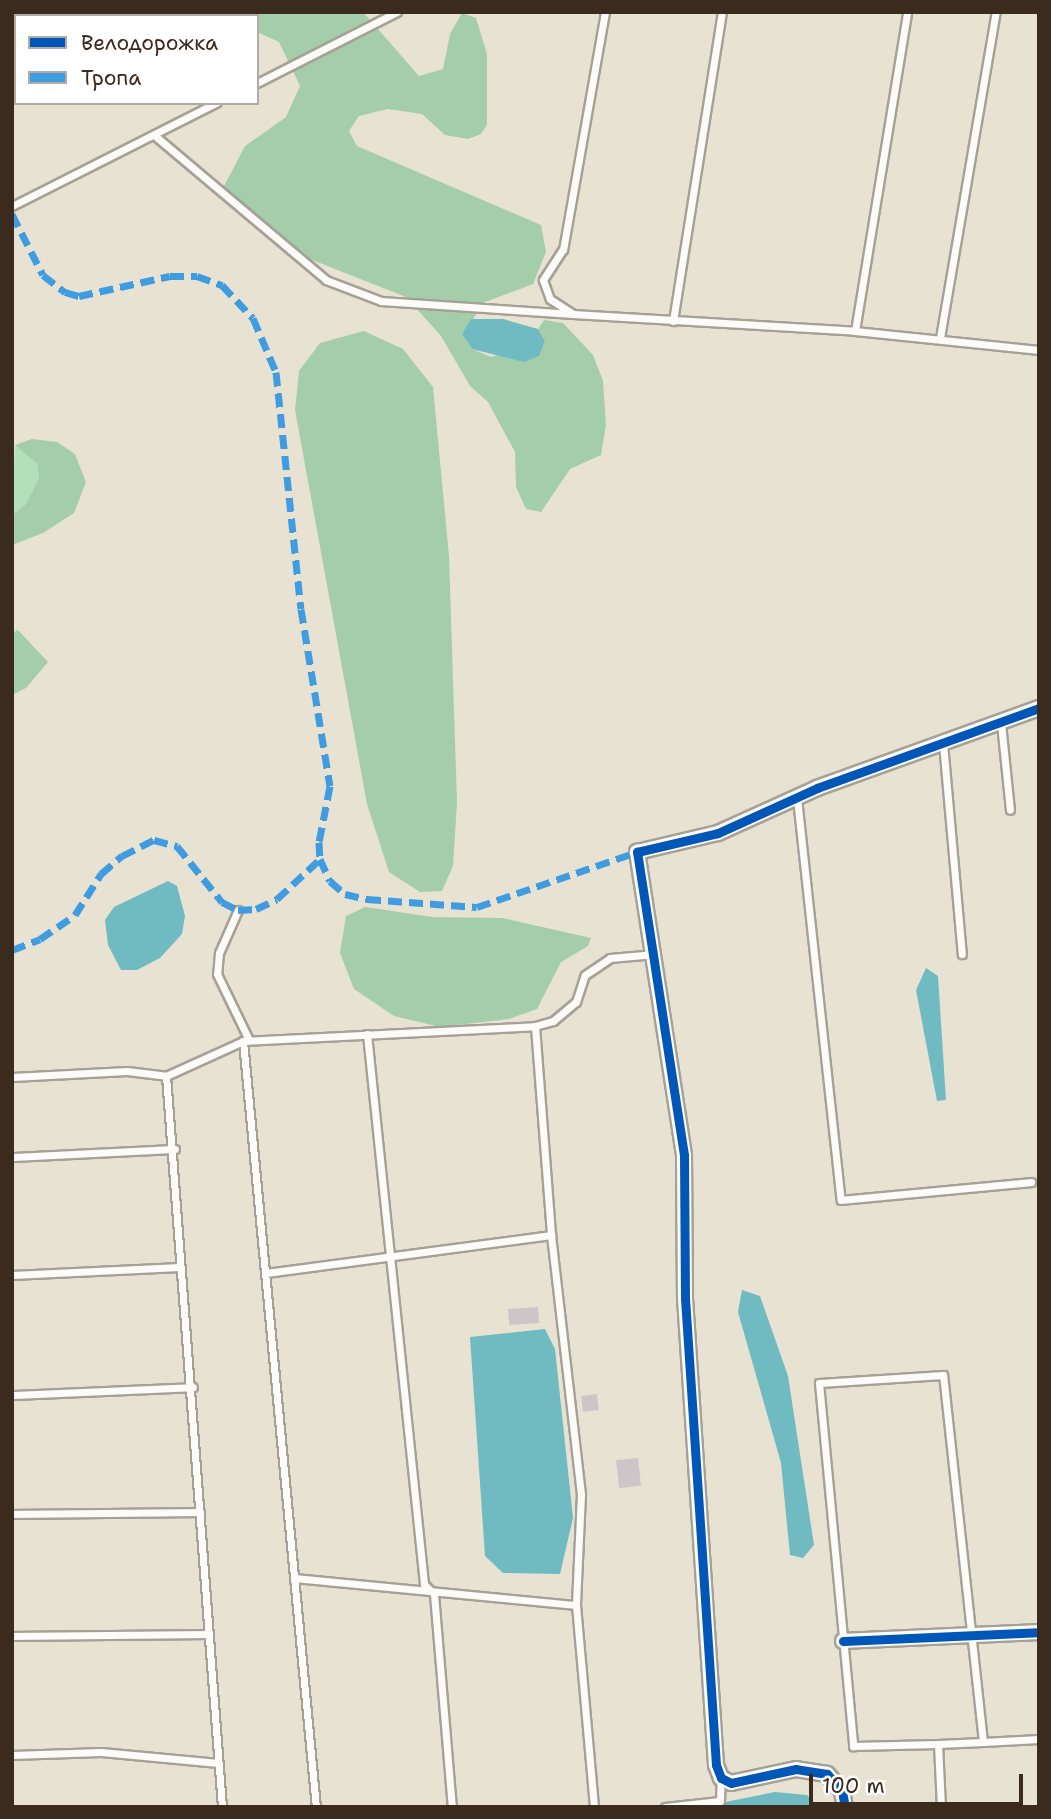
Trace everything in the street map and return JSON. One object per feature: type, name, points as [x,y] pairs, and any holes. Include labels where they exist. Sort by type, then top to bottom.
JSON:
[{"type":"street","points":[[845,1807],[842,1791],[827,1774],[796,1769],[731,1783],[721,1778],[716,1765],[685,1298],[684,1155],[655,954],[637,852],[718,832],[797,797],[1039,708]]},
{"type":"street","points":[[843,1641],[1039,1632]]},
{"type":"lane","points":[[259,82],[397,12]]},
{"type":"lane","points":[[573,314],[550,299],[543,279],[563,249],[605,12]]},
{"type":"lane","points":[[673,321],[722,12]]},
{"type":"lane","points":[[855,331],[907,12]]},
{"type":"lane","points":[[940,338],[996,12]]},
{"type":"lane","points":[[12,206],[212,105]]},
{"type":"lane","points":[[154,135],[326,280],[382,301],[855,331],[1039,350]]},
{"type":"lane","points":[[1001,722],[1010,810]]},
{"type":"lane","points":[[943,743],[962,954]]},
{"type":"lane","points":[[797,797],[841,1199],[1031,1182]]},
{"type":"lane","points":[[238,909],[219,953],[216,974],[246,1040],[316,1807]]},
{"type":"lane","points":[[12,1077],[127,1071],[166,1076],[246,1040],[535,1026],[553,1021],[576,1002],[585,975],[610,958],[655,954]]},
{"type":"lane","points":[[535,1026],[551,1236],[581,1494],[576,1605],[594,1807]]},
{"type":"lane","points":[[367,1034],[424,1584],[434,1594],[452,1807]]},
{"type":"lane","points":[[166,1076],[175,1149],[180,1267],[192,1387],[207,1634],[222,1807]]},
{"type":"lane","points":[[12,1157],[175,1149]]},
{"type":"lane","points":[[266,1273],[551,1236]]},
{"type":"lane","points":[[12,1275],[180,1267]]},
{"type":"lane","points":[[983,1742],[974,1635],[943,1376],[819,1383],[853,1746],[938,1744],[983,1742],[1039,1739]]},
{"type":"lane","points":[[12,1395],[192,1387]]},
{"type":"lane","points":[[12,1514],[200,1512]]},
{"type":"lane","points":[[295,1578],[434,1594],[576,1605]]},
{"type":"lane","points":[[12,1636],[207,1634]]},
{"type":"lane","points":[[938,1744],[941,1807]]},
{"type":"lane","points":[[12,1755],[101,1752],[218,1763]]},
{"type":"lane","points":[[665,1807],[720,1801],[721,1778]]},
{"type":"green space","points":[[203,12],[363,12],[419,76],[443,69],[450,34],[462,13],[476,18],[487,54],[487,125],[481,134],[468,139],[445,135],[422,114],[388,109],[359,116],[349,131],[357,146],[541,225],[546,252],[533,284],[485,302],[462,334],[472,349],[491,357],[545,341],[538,329],[544,320],[563,323],[593,355],[603,381],[606,425],[601,455],[570,469],[541,512],[526,509],[516,487],[515,452],[488,402],[470,386],[441,336],[406,297],[297,254],[239,213],[221,192],[245,146],[286,117],[300,86],[279,42],[259,33],[259,14]]},
{"type":"green space","points":[[364,331],[403,349],[433,387],[449,556],[457,802],[453,866],[442,891],[420,892],[389,872],[367,804],[295,410],[299,371],[320,343]]},
{"type":"green space","points":[[32,439],[57,442],[75,454],[86,482],[74,513],[43,533],[12,545],[12,515],[26,504],[39,478],[37,464],[15,445]]},
{"type":"green space","points":[[15,445],[37,464],[39,478],[26,504],[12,515]]},
{"type":"green space","points":[[18,630],[48,662],[26,688],[12,695],[12,633]]},
{"type":"green space","points":[[365,907],[433,917],[502,918],[591,938],[588,946],[561,962],[537,1009],[509,1019],[440,1027],[394,1016],[354,989],[340,953],[346,916]]},
{"type":"water","points":[[471,319],[503,319],[538,329],[545,341],[539,356],[524,362],[472,349],[462,334]]},
{"type":"water","points":[[168,881],[177,886],[185,916],[182,934],[160,958],[137,970],[121,970],[108,945],[105,920],[114,907]]},
{"type":"water","points":[[926,968],[938,976],[946,1100],[937,1101],[916,990]]},
{"type":"water","points":[[742,1290],[760,1296],[788,1376],[814,1545],[803,1558],[790,1555],[781,1463],[738,1312]]},
{"type":"water","points":[[545,1329],[555,1349],[573,1518],[560,1574],[503,1573],[485,1556],[470,1337]]},
{"type":"water","points":[[775,1792],[807,1795],[818,1807],[700,1807]]},
{"type":"building","points":[[538,1307],[539,1323],[509,1325],[508,1309]]},
{"type":"building","points":[[597,1394],[599,1410],[583,1412],[581,1396]]},
{"type":"building","points":[[638,1458],[641,1486],[619,1488],[616,1460]]},
{"type":"marked path","points":[[12,214],[43,275],[65,292],[79,296],[170,276],[197,276],[222,285],[253,318],[276,372],[301,609],[330,786],[319,842],[320,859],[330,881],[345,894],[367,899],[477,907],[637,852]]},
{"type":"marked path","points":[[12,950],[40,939],[75,915],[101,874],[122,856],[154,840],[177,846],[222,902],[238,910],[256,909],[277,899],[320,859]]},
{"type":"cycle path","points":[[845,1807],[842,1791],[827,1774],[796,1769],[731,1783],[721,1778],[716,1765],[685,1298],[684,1155],[637,852],[718,833],[817,788],[1039,708]]},
{"type":"cycle path","points":[[843,1641],[1039,1632]]}]
